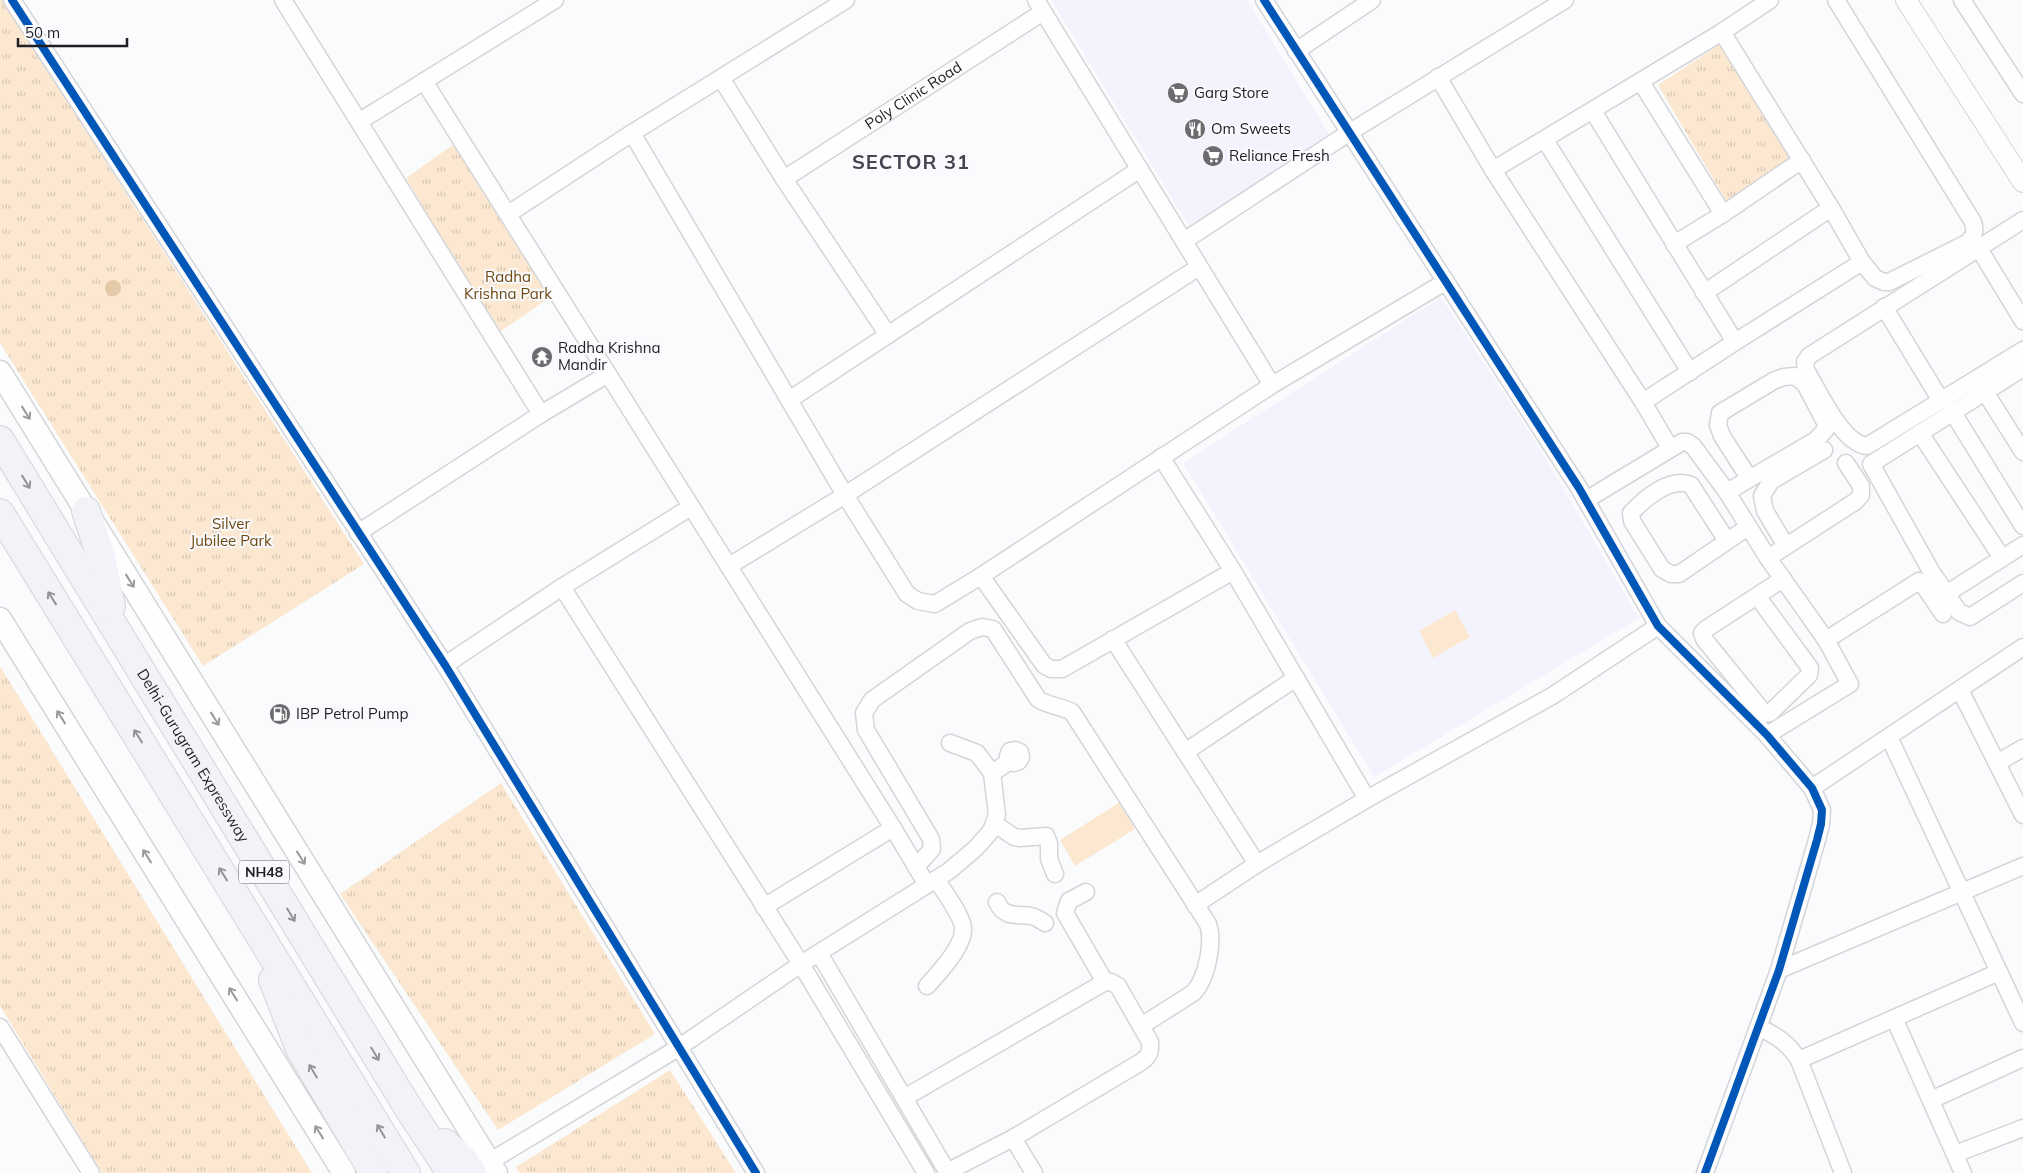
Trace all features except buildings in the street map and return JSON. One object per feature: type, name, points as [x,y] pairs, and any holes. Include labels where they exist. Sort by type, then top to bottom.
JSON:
[{"type":"highway","name":"Delhi-Gurugram Expressway","points":[[0,440],[409,1109],[451,1173]]},
{"type":"highway","points":[[86,511],[100,554],[106,589],[120,635]]},
{"type":"highway","name":"NH48","points":[[0,513],[7,532],[249,916],[406,1173]]},
{"type":"highway","points":[[249,916],[300,1049],[374,1173]]},
{"type":"highway","points":[[409,1109],[462,1159],[486,1169]]},
{"type":"main road","points":[[0,372],[486,1169]]},
{"type":"main road","points":[[0,619],[344,1173]]},
{"type":"street","points":[[12,0],[445,665],[756,1173]]},
{"type":"street","points":[[360,120],[555,0]]},
{"type":"street","points":[[508,214],[846,0]]},
{"type":"street","points":[[1264,0],[1586,500],[1658,626],[1767,735],[1812,788],[1822,810],[1821,824],[1779,970],[1705,1173]]},
{"type":"street","points":[[1296,51],[1372,0]]},
{"type":"street","points":[[1184,241],[1350,132],[1565,0]]},
{"type":"street","points":[[1493,170],[1642,82],[1770,0]]},
{"type":"street","points":[[1722,32],[1832,208],[1862,262],[1876,278],[1889,282],[1966,242],[1973,236],[1975,230],[1973,222],[1836,0]]},
{"type":"street","points":[[1906,0],[2023,182]]},
{"type":"street","points":[[1962,0],[2023,94]]},
{"type":"street","points":[[289,2],[542,414]]},
{"type":"street","points":[[1039,6],[1272,386]]},
{"type":"street","name":"Poly Clinic Road","points":[[784,179],[1039,6]]},
{"type":"street","points":[[1438,77],[1493,170],[1644,402],[1670,448]]},
{"type":"street","points":[[721,78],[784,179],[888,335]]},
{"type":"street","points":[[424,81],[916,867],[959,916],[964,929],[958,944],[949,959],[927,986]]},
{"type":"street","points":[[1642,82],[1723,214]]},
{"type":"street","points":[[1593,111],[1735,342]]},
{"type":"street","points":[[632,134],[845,495],[907,594],[918,601],[935,604],[1272,386],[1445,282]]},
{"type":"street","points":[[1545,140],[1690,372]]},
{"type":"street","points":[[1674,244],[1723,214],[1802,160]]},
{"type":"street","points":[[789,400],[1140,169]]},
{"type":"street","points":[[1704,293],[1832,208]]},
{"type":"street","points":[[2023,220],[1884,307],[1809,356],[1805,362],[1806,370],[1842,429],[1854,441],[1867,446],[1940,399],[2023,350]]},
{"type":"street","points":[[1978,247],[2023,321]]},
{"type":"street","points":[[1644,402],[1862,262]]},
{"type":"street","points":[[729,566],[845,495],[1199,267]]},
{"type":"street","points":[[1884,307],[1940,399]]},
{"type":"street","points":[[358,533],[542,414],[608,374]]},
{"type":"street","points":[[2020,375],[1984,392],[1872,464],[1926,563],[1959,612],[1970,617],[2023,583]]},
{"type":"street","points":[[1727,492],[1816,440],[1826,429],[1825,422],[1805,384],[1795,376],[1775,380],[1720,413],[1718,425],[1722,436],[1749,478]]},
{"type":"street","points":[[1984,392],[2023,452]]},
{"type":"street","points":[[1952,412],[2023,526]]},
{"type":"street","points":[[1920,433],[2002,558]]},
{"type":"street","points":[[1586,500],[1670,448],[1682,442],[1687,442],[1693,446],[1727,492],[1768,558],[1826,640],[1850,684],[1767,735]]},
{"type":"street","points":[[1786,546],[1765,512],[1762,496],[1771,481],[1824,450]]},
{"type":"street","points":[[1161,457],[1233,571],[1366,799]]},
{"type":"street","points":[[1768,558],[1856,502],[1861,496],[1861,486],[1846,463]]},
{"type":"street","points":[[1727,541],[1691,484],[1684,482],[1671,484],[1642,501],[1630,513],[1632,522],[1662,569],[1671,574],[1679,574],[1748,527]]},
{"type":"street","points":[[445,665],[562,587],[691,507]]},
{"type":"street","points":[[1946,594],[2023,545]]},
{"type":"street","points":[[980,576],[1044,665],[1051,669],[1062,669],[1233,571]]},
{"type":"street","points":[[1757,596],[1810,668],[1809,676],[1770,713],[1765,714],[1704,639],[1702,633],[1706,629],[1783,579]]},
{"type":"street","points":[[1826,640],[1919,581],[1943,614]]},
{"type":"street","points":[[562,587],[801,964],[920,1171]]},
{"type":"street","points":[[1195,905],[1256,864],[1366,799],[1552,696],[1658,626]]},
{"type":"street","points":[[916,867],[932,849],[931,839],[866,730],[864,713],[872,700],[970,631],[982,627],[993,629],[1001,638],[1038,699],[1045,704],[1065,708],[1072,712],[1208,924],[1211,940],[1202,981],[1194,993],[1141,1026]]},
{"type":"street","points":[[1113,639],[1256,864]]},
{"type":"street","points":[[1812,788],[2023,647]]},
{"type":"street","points":[[1185,752],[1296,678]]},
{"type":"street","points":[[1960,690],[2023,815]]},
{"type":"street","points":[[1889,737],[2023,1023]]},
{"type":"street","points":[[486,1169],[678,1048],[801,964],[931,882],[949,870],[986,839],[995,824],[996,803],[992,773],[976,753],[950,744]]},
{"type":"street","points":[[1997,763],[2023,748]]},
{"type":"street","points":[[992,773],[1010,761]]},
{"type":"street","points":[[995,824],[1014,837],[1046,836],[1049,842],[1048,854],[1055,874]]},
{"type":"street","points":[[764,907],[893,828]]},
{"type":"street","points":[[1779,970],[2023,866]]},
{"type":"street","points":[[1056,918],[1069,901],[1086,892]]},
{"type":"street","points":[[997,902],[999,908],[1008,914],[1056,918],[1105,982]]},
{"type":"street","points":[[818,953],[947,1172],[1013,1138],[1142,1062],[1151,1051],[1150,1042],[1118,986],[1111,982],[1105,982],[904,1098]]},
{"type":"street","points":[[1798,1060],[2000,972]]},
{"type":"street","points":[[1894,1018],[1963,1173]]},
{"type":"street","points":[[0,1027],[91,1173]]},
{"type":"street","points":[[1759,1028],[1781,1039],[1790,1047],[1798,1060],[1843,1173]]},
{"type":"street","points":[[1931,1100],[2023,1058]]},
{"type":"street","points":[[1955,1154],[2023,1128]]},
{"type":"street","points":[[1013,1138],[1034,1173]]},
{"type":"shaded area","points":[[1051,0],[1247,0],[1333,141],[1191,229]]},
{"type":"shaded area","points":[[113,280],[119,282],[121,288],[119,294],[113,296],[107,294],[105,288],[107,282]]},
{"type":"shaded area","points":[[1441,297],[1543,454],[1639,618],[1374,777],[1183,463]]},
{"type":"green space","name":"Silver Jubilee Park","points":[[0,0],[2,0],[364,564],[203,666],[0,343]]},
{"type":"green space","points":[[1721,44],[1793,160],[1727,202],[1658,85]]},
{"type":"green space","name":"Radha Krishna Park","points":[[457,142],[552,296],[498,333],[406,178]]},
{"type":"green space","points":[[1455,610],[1470,637],[1433,658],[1419,631]]},
{"type":"green space","points":[[0,666],[312,1173],[102,1173],[0,1006]]},
{"type":"green space","points":[[501,783],[655,1034],[498,1130],[340,894]]},
{"type":"green space","points":[[1120,802],[1135,829],[1075,866],[1060,840]]},
{"type":"green space","points":[[670,1070],[736,1173],[520,1173],[516,1167]]},
{"type":"cycle path","points":[[12,0],[445,665],[756,1173]]},
{"type":"cycle path","points":[[1264,0],[1579,488],[1658,626],[1767,735],[1812,788],[1822,810],[1817,840],[1779,970],[1705,1173]]},
{"type":"place","name":"Garg Store","points":[[1178,93]]},
{"type":"place","name":"Om Sweets","points":[[1195,129]]},
{"type":"place","name":"Reliance Fresh","points":[[1213,156]]},
{"type":"place","name":"Radha Krishna Mandir","points":[[542,357]]},
{"type":"place","name":"IBP Petrol Pump","points":[[280,714]]},
{"type":"district","name":"SECTOR 31","points":[[911,162]]}]
